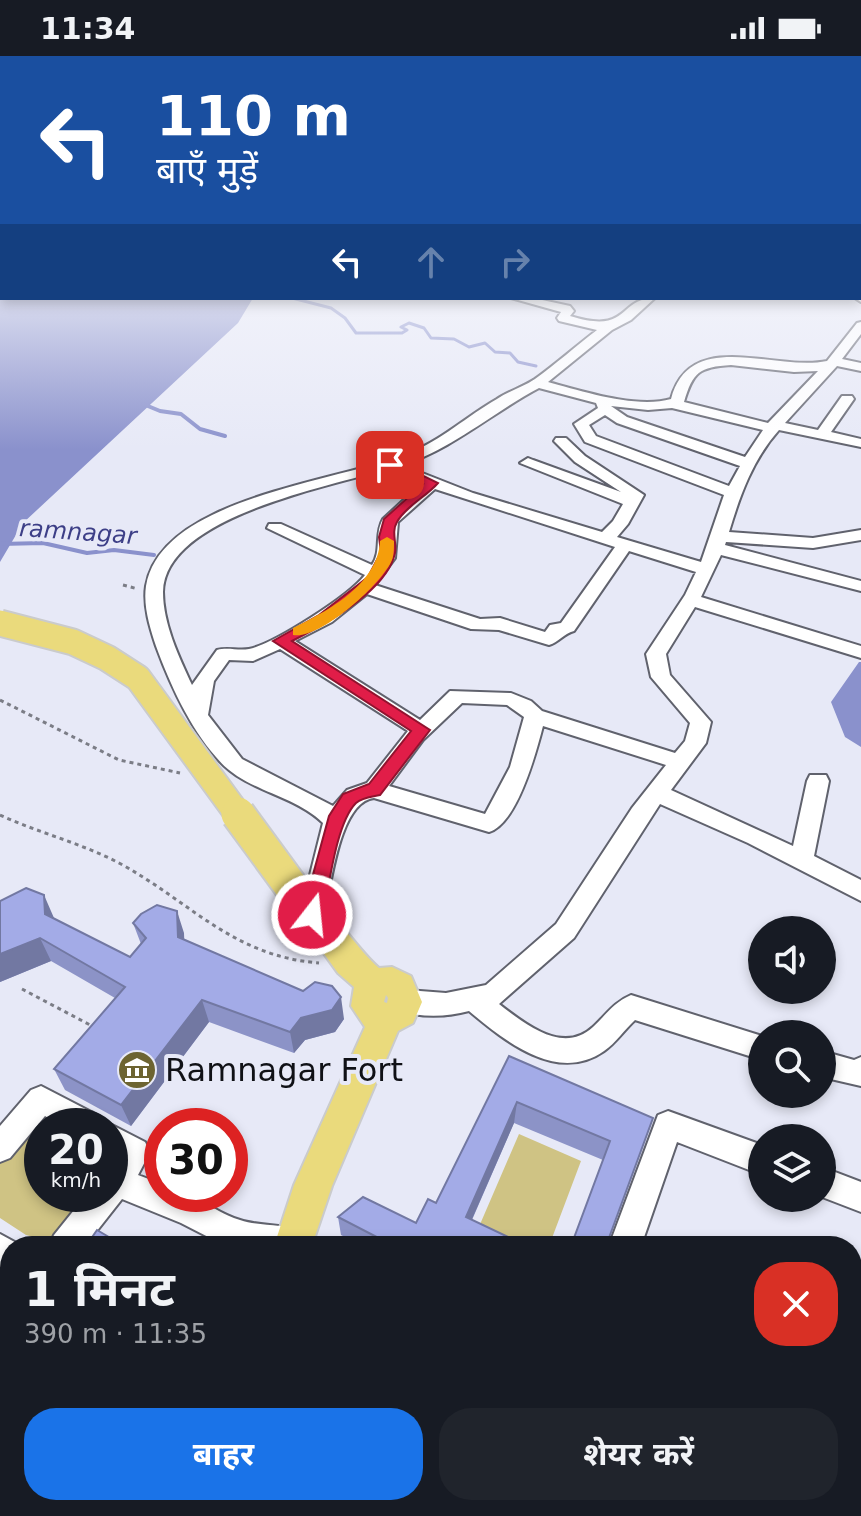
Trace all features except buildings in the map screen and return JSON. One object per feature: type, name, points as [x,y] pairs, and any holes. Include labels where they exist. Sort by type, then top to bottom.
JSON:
[{"type":"main road","points":[[0,623],[58,637],[117,662],[138,678],[312,915],[380,992],[297,1236]]},
{"type":"street","points":[[566,314],[561,318],[606,329]]},
{"type":"street","points":[[335,821],[326,810],[273,787],[232,762],[199,714],[175,670],[154,593],[168,553],[198,529],[235,510],[390,465],[439,444],[501,402],[538,383],[630,314]]},
{"type":"street","points":[[380,992],[446,1005],[476,1001],[493,995],[565,931],[656,793],[695,743],[701,722],[661,677],[656,654],[691,600],[718,542],[733,493],[772,426],[861,326]]},
{"type":"street","points":[[673,404],[679,398],[682,381],[705,362],[806,370],[832,362],[861,367]]},
{"type":"street","points":[[538,383],[604,404],[673,404],[861,443]]},
{"type":"street","points":[[821,436],[847,399]]},
{"type":"street","points":[[604,404],[622,420],[749,464]]},
{"type":"street","points":[[604,404],[581,424],[590,439],[733,493]]},
{"type":"street","points":[[561,441],[580,459],[635,493],[634,503],[607,537]]},
{"type":"street","points":[[528,463],[634,503]]},
{"type":"street","points":[[390,465],[432,483],[705,569]]},
{"type":"street","points":[[199,714],[202,679],[221,657],[230,652],[253,655],[325,618],[364,588],[388,552],[386,537],[391,519],[432,483]]},
{"type":"street","points":[[275,528],[376,573]]},
{"type":"street","points":[[718,542],[813,543],[861,535]]},
{"type":"street","points":[[718,542],[861,586]]},
{"type":"street","points":[[364,588],[478,625],[500,624],[549,639],[557,629],[567,627],[625,545]]},
{"type":"street","points":[[691,600],[861,652]]},
{"type":"street","points":[[281,641],[421,730]]},
{"type":"street","points":[[374,790],[421,730],[460,695],[481,699],[494,695],[514,700],[535,716],[679,762]]},
{"type":"street","points":[[312,915],[335,821],[350,798],[363,790],[374,790],[489,824],[495,819],[521,767],[535,716]]},
{"type":"street","points":[[802,860],[818,781]]},
{"type":"street","points":[[656,793],[802,860],[861,891]]},
{"type":"street","points":[[476,1001],[518,1032],[552,1050],[566,1053],[589,1046],[611,1030],[631,1007],[748,1044]]},
{"type":"street","points":[[836,1068],[859,1074],[861,1070]]},
{"type":"street","points":[[33,1108],[41,1099],[57,1108]]},
{"type":"street","points":[[0,1148],[24,1119]]},
{"type":"street","points":[[630,1236],[682,1120],[748,1153]]},
{"type":"street","points":[[128,1148],[135,1152],[128,1163]]},
{"type":"street","points":[[836,1187],[861,1197]]},
{"type":"street","points":[[128,1194],[191,1211],[228,1236]]},
{"type":"street","points":[[73,1236],[92,1212]]},
{"type":"path","points":[[0,700],[119,760],[158,770],[190,772]]},
{"type":"path","points":[[0,815],[31,831],[82,847],[121,864],[244,944],[279,958],[310,963],[380,992]]},
{"type":"path","points":[[22,989],[97,1028]]},
{"type":"shaded area","points":[[519,1134],[581,1161],[553,1236],[493,1236],[478,1229]]},
{"type":"shaded area","points":[[24,1136],[24,1212],[78,1212],[59,1235],[26,1235],[0,1218],[0,1164]]},
{"type":"water","points":[[0,314],[243,314],[238,323],[23,523],[0,562]]},
{"type":"water","points":[[859,662],[861,747],[845,737],[831,702]]},
{"type":"waterway","name":"ramnagar","points":[[340,314],[356,333],[402,333],[407,330],[401,327],[409,323],[424,328],[431,338],[454,339],[469,347],[485,343],[495,352],[510,353],[518,362],[536,366]]},
{"type":"waterway","name":"ramnagar","points":[[143,404],[160,411],[181,414],[200,429],[225,436]]},
{"type":"waterway","name":"ramnagar","points":[[0,544],[43,543],[87,553],[114,550],[154,555]]},
{"type":"slow traffic","points":[[299,632],[325,618],[371,582],[386,558],[387,541]]},
{"type":"place","name":"Ramnagar Fort","points":[[137,1070]]},
{"type":"route","points":[[312,915],[335,821],[356,793],[374,790],[421,730],[281,641],[325,618],[374,579],[388,552],[386,537],[391,519],[432,483],[390,465]]}]
